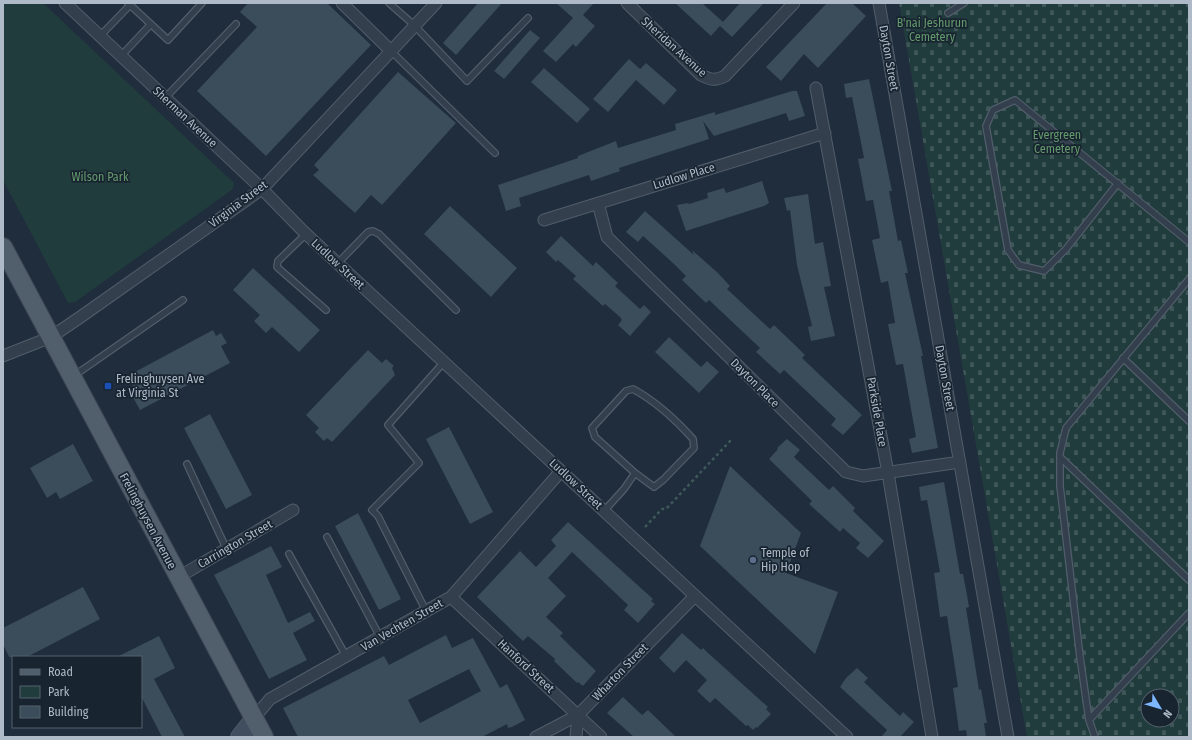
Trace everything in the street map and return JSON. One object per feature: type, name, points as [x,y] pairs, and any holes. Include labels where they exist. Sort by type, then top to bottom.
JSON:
[{"type":"main road","name":"Frelinghuysen Avenue","points":[[3,247],[32,304],[73,376],[178,578],[264,737]]},
{"type":"main road","points":[[239,737],[254,718]]},
{"type":"street","points":[[342,3],[390,50]]},
{"type":"street","name":"Virginia Street","points":[[3,356],[51,337],[262,189],[390,50],[436,3]]},
{"type":"street","name":"Sheridan Avenue","points":[[626,3],[701,75],[710,80],[718,80],[725,76],[794,3]]},
{"type":"street","name":"Dayton Street","points":[[879,3],[1008,737]]},
{"type":"street","name":"Sherman Avenue","points":[[68,4],[262,189],[305,233]]},
{"type":"street","name":"Parkside Place","points":[[816,88],[888,473],[932,737]]},
{"type":"street","name":"Ludlow Place","points":[[544,220],[825,133]]},
{"type":"street","name":"Dayton Place","points":[[598,203],[607,237],[846,472],[863,476],[960,462]]},
{"type":"street","name":"Ludlow Street","points":[[305,233],[847,737]]},
{"type":"street","name":"Van Vechten Street","points":[[254,718],[270,699],[451,597],[561,471]]},
{"type":"street","name":"Carrington Street","points":[[178,578],[226,548],[293,510]]},
{"type":"street","name":"Wharton Street","points":[[536,737],[578,715],[695,596]]},
{"type":"street","name":"Hanford Street","points":[[451,597],[601,737]]},
{"type":"street","points":[[576,737],[578,715]]},
{"type":"lane","points":[[100,36],[129,4],[168,40],[202,3]]},
{"type":"lane","points":[[389,3],[414,25],[467,81],[528,18]]},
{"type":"lane","points":[[948,13],[964,3]]},
{"type":"lane","points":[[121,56],[151,24]]},
{"type":"lane","points":[[165,98],[236,24]]},
{"type":"lane","points":[[390,50],[495,153]]},
{"type":"lane","points":[[1118,183],[1066,249],[1044,271],[1018,265],[1008,250],[986,126],[993,110],[1014,100],[1118,183],[1189,242]]},
{"type":"lane","points":[[338,263],[368,232],[373,231],[379,234],[456,310]]},
{"type":"lane","points":[[305,233],[278,261],[277,267],[326,310]]},
{"type":"lane","points":[[1095,737],[1089,720],[1080,657],[1060,486],[1060,457],[1066,428],[1189,279]]},
{"type":"lane","points":[[73,376],[183,300]]},
{"type":"lane","points":[[1123,358],[1189,421]]},
{"type":"lane","points":[[426,612],[378,516],[372,510],[419,463],[388,425],[444,362]]},
{"type":"lane","points":[[633,389],[645,395],[684,429],[693,438],[694,448],[663,480],[654,487],[635,473],[595,437],[592,428],[626,392],[633,389]]},
{"type":"lane","points":[[1060,457],[1189,580]]},
{"type":"lane","points":[[187,464],[226,548]]},
{"type":"lane","points":[[604,511],[635,473]]},
{"type":"lane","points":[[327,537],[380,638]]},
{"type":"lane","points":[[289,554],[346,656]]},
{"type":"lane","points":[[1089,720],[1189,613]]},
{"type":"path","points":[[645,527],[662,509],[666,509],[732,439]]},
{"type":"green space","name":"Wilson Park","points":[[3,3],[43,3],[234,183],[233,189],[75,302],[68,303],[3,180]]},
{"type":"green space","name":"Evergreen Cemetery","points":[[899,3],[1189,3],[1189,737],[1027,737]]},
{"type":"building","points":[[248,3],[327,3],[371,45],[266,156],[197,91],[257,27],[240,12]]},
{"type":"building","points":[[478,3],[502,3],[456,55],[443,43]]},
{"type":"building","points":[[556,3],[594,3],[583,15],[595,26],[576,47],[573,44],[556,62],[543,51],[573,18]]},
{"type":"building","points":[[675,3],[702,3],[723,22],[740,3],[764,3],[732,37],[720,26],[711,36]]},
{"type":"building","points":[[827,3],[852,3],[866,16],[818,68],[804,54],[781,81],[766,67]]},
{"type":"building","points":[[530,30],[540,38],[504,79],[494,71]]},
{"type":"building","points":[[629,59],[640,69],[646,63],[677,90],[664,105],[636,80],[608,112],[593,99]]},
{"type":"building","points":[[544,68],[590,109],[577,123],[531,82]]},
{"type":"building","points":[[398,72],[456,123],[382,205],[371,195],[355,213],[313,175],[319,170],[314,165]]},
{"type":"building","points":[[869,79],[892,191],[889,191],[898,241],[901,240],[908,273],[905,273],[923,356],[921,356],[938,448],[912,453],[909,439],[916,437],[903,364],[896,365],[888,324],[895,323],[888,281],[881,283],[872,240],[880,238],[873,200],[866,201],[858,159],[864,158],[852,97],[846,98],[844,84]]},
{"type":"building","points":[[792,91],[797,91],[805,116],[789,121],[786,113],[714,136],[703,121],[709,139],[619,168],[620,171],[591,181],[589,175],[519,198],[521,206],[506,211],[498,185],[578,158],[578,156],[616,141],[618,148],[676,130],[675,124],[715,112],[715,115]]},
{"type":"building","points":[[762,181],[769,203],[764,206],[686,231],[677,205],[689,204],[708,198],[707,193],[724,188],[726,193]]},
{"type":"building","points":[[808,194],[815,244],[823,242],[831,286],[824,287],[835,336],[811,341],[808,327],[812,326],[797,265],[790,210],[787,211],[784,198]]},
{"type":"building","points":[[450,206],[517,268],[491,297],[424,234]]},
{"type":"building","points":[[645,211],[694,255],[692,250],[718,273],[730,286],[727,289],[770,329],[774,325],[805,355],[802,358],[862,415],[843,435],[831,425],[836,419],[784,370],[780,374],[756,352],[760,348],[709,300],[706,303],[682,280],[686,276],[674,264],[643,236],[638,242],[626,232]]},
{"type":"building","points":[[561,236],[593,266],[596,262],[618,283],[615,286],[640,309],[644,305],[651,312],[630,336],[618,325],[622,320],[620,317],[605,304],[603,306],[573,279],[576,276],[558,260],[556,262],[546,252]]},
{"type":"building","points":[[253,268],[320,330],[299,352],[272,327],[266,333],[254,321],[260,315],[233,290]]},
{"type":"building","points":[[213,330],[216,336],[221,333],[227,343],[221,346],[230,363],[140,410],[130,392],[135,390],[130,380],[135,377],[133,373]]},
{"type":"building","points":[[669,337],[701,367],[707,361],[719,372],[699,393],[655,352]]},
{"type":"building","points":[[368,350],[382,363],[386,359],[394,366],[392,368],[395,375],[332,442],[327,438],[324,441],[315,432],[319,428],[306,415]]},
{"type":"building","points":[[210,414],[252,495],[226,509],[184,428]]},
{"type":"building","points":[[449,427],[493,512],[470,524],[426,439]]},
{"type":"building","points":[[787,439],[800,450],[794,457],[829,490],[833,486],[855,508],[853,511],[884,541],[868,558],[856,548],[860,543],[843,528],[840,532],[809,504],[812,501],[769,459],[778,449],[777,448]]},
{"type":"building","points":[[73,444],[93,481],[60,499],[56,492],[47,498],[30,468]]},
{"type":"building","name":"Temple of Hip Hop","points":[[730,466],[801,533],[786,573],[838,592],[815,654],[700,546]]},
{"type":"building","points":[[944,482],[960,574],[963,574],[969,607],[966,608],[979,690],[981,689],[987,723],[984,723],[986,737],[967,737],[966,730],[959,731],[953,688],[958,687],[947,616],[940,617],[934,573],[940,572],[927,500],[921,501],[919,487]]},
{"type":"building","points":[[358,513],[401,599],[379,610],[335,526]]},
{"type":"building","points":[[568,522],[653,599],[651,601],[655,604],[638,623],[624,610],[628,605],[572,552],[548,578],[566,596],[546,617],[563,633],[560,636],[596,671],[583,686],[578,682],[577,683],[554,661],[555,659],[528,636],[523,641],[477,597],[520,551],[536,567],[556,546],[551,540]]},
{"type":"building","points":[[271,546],[282,567],[266,575],[288,623],[310,612],[315,621],[293,633],[307,660],[269,679],[214,575]]},
{"type":"building","points":[[83,587],[100,619],[29,656],[9,657],[3,644],[3,628]]},
{"type":"building","points":[[682,633],[701,650],[703,648],[768,707],[766,709],[771,714],[757,728],[756,727],[753,730],[748,725],[746,726],[715,698],[710,703],[697,691],[707,680],[686,660],[674,673],[659,658]]},
{"type":"building","points":[[446,635],[452,648],[473,638],[500,688],[507,684],[525,720],[508,728],[507,724],[482,737],[298,737],[283,708],[384,656],[389,665]],"holes":[[[469,669],[481,691],[420,723],[408,700]]]},
{"type":"building","points":[[159,636],[175,668],[154,679],[185,737],[162,737],[142,698],[142,656],[119,656]]},
{"type":"building","points":[[857,668],[868,678],[864,682],[900,716],[903,712],[914,722],[900,737],[881,737],[887,730],[840,687],[846,678]]},
{"type":"building","points":[[623,697],[642,715],[648,710],[676,737],[634,737],[607,713]]},
{"type":"place","name":"Frelinghuysen Ave at Virginia St","points":[[108,386]]},
{"type":"place","name":"Temple of Hip Hop","points":[[753,560]]},
{"type":"park label","name":"B'nai Jeshurun Cemetery","points":[[932,30]]}]
